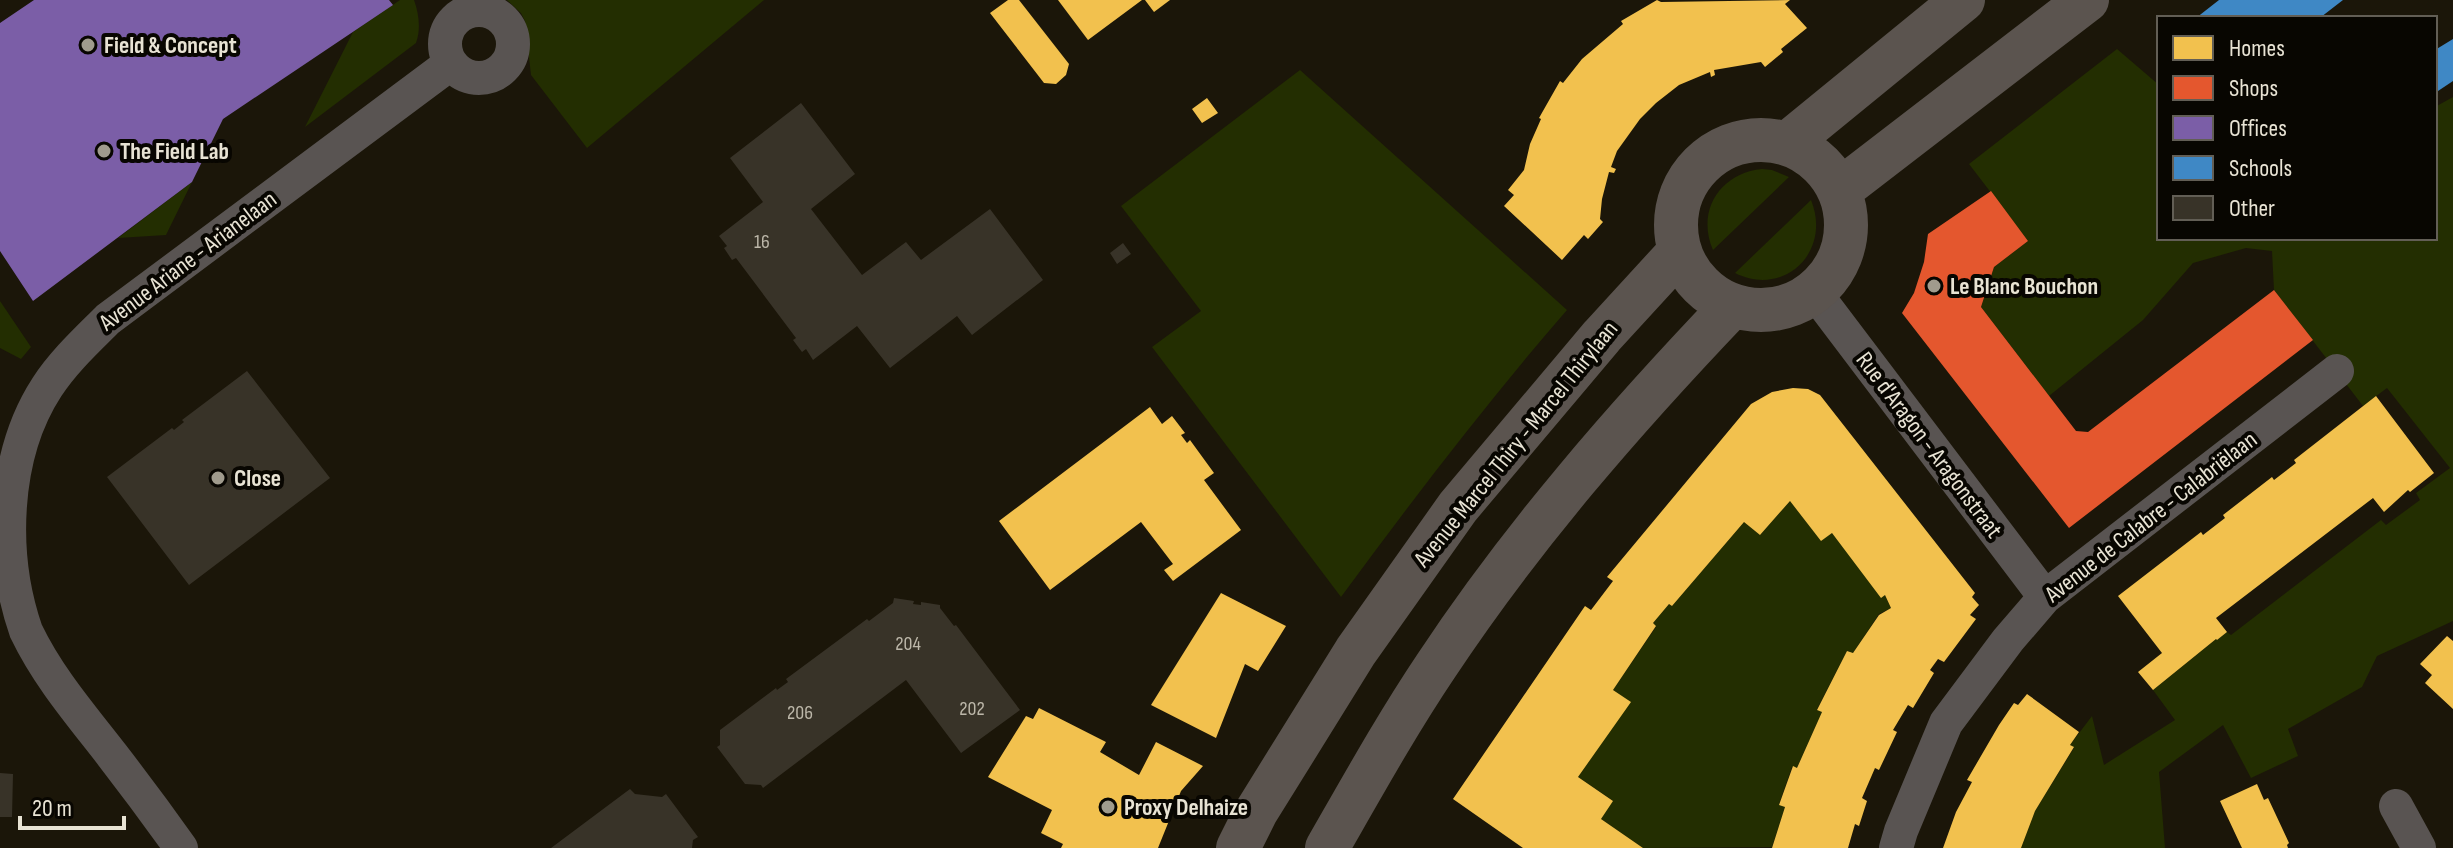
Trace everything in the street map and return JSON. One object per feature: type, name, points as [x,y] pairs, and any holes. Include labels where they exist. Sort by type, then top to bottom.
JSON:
[{"type":"main road","points":[[1788,143],[1963,0]]},
{"type":"main road","points":[[1840,190],[2087,0]]},
{"type":"main road","points":[[1757,140],[1788,143],[1824,166],[1840,190],[1846,212],[1846,235],[1841,257],[1830,277],[1815,293],[1797,304],[1777,310],[1756,311],[1732,306],[1700,286],[1687,268],[1675,227],[1678,205],[1685,185],[1698,167],[1715,153],[1735,143],[1757,140]]},
{"type":"main road","name":"Avenue Marcel Thiry - Marcel Thirylaan","points":[[1238,848],[1256,812],[1356,651],[1458,507],[1602,336],[1680,251]]},
{"type":"main road","points":[[1327,848],[1436,666],[1543,518],[1658,382],[1732,306]]},
{"type":"street","name":"Avenue Ariane - Arianelaan","points":[[181,848],[58,685],[25,629],[10,582],[5,523],[13,463],[26,425],[47,386],[70,357],[108,319],[450,64]]},
{"type":"street","name":"Rue d'Aragon - Aragonstraat","points":[[1815,293],[2045,597]]},
{"type":"street","name":"Avenue de Calabre - Calabriëlaan","points":[[1896,848],[1946,723],[2008,640],[2045,597],[2337,371]]},
{"type":"street","points":[[2396,806],[2419,848]]},
{"type":"green space","points":[[400,0],[414,0],[419,22],[416,43],[305,127],[353,32]]},
{"type":"green space","points":[[507,0],[764,0],[587,148],[531,75],[525,21]]},
{"type":"green space","points":[[2117,49],[2157,83],[2157,240],[2437,240],[2437,106],[2453,97],[2453,621],[2377,656],[2362,687],[2288,729],[2298,756],[2251,778],[2223,725],[2159,772],[2165,848],[2021,848],[2035,811],[2074,748],[2070,745],[2092,716],[2104,765],[2175,720],[2153,690],[2216,639],[2227,632],[2231,635],[2381,520],[2386,525],[2420,500],[2416,493],[2450,468],[2387,388],[2363,406],[2274,290],[2272,251],[2246,248],[2193,263],[2143,320],[2049,396],[1981,307],[1994,267],[2028,241],[1969,164]]},
{"type":"green space","points":[[1300,70],[1567,310],[1451,451],[1341,597],[1152,347],[1201,311],[1121,206]]},
{"type":"green space","points":[[1762,169],[1789,177],[1713,250],[1708,221],[1715,196],[1734,178]]},
{"type":"green space","points":[[192,182],[166,235],[118,238]]},
{"type":"green space","points":[[1811,200],[1816,219],[1815,236],[1800,265],[1787,274],[1771,279],[1753,279],[1735,273]]},
{"type":"green space","points":[[0,301],[31,347],[21,359],[0,348]]},
{"type":"green space","points":[[1790,501],[1821,540],[1832,533],[1885,595],[1891,608],[1879,614],[1853,653],[1847,651],[1817,709],[1822,712],[1797,768],[1792,767],[1779,804],[1785,807],[1772,847],[1643,848],[1601,819],[1612,800],[1578,777],[1630,702],[1613,690],[1656,627],[1653,623],[1669,604],[1672,606],[1744,522],[1760,535]]},
{"type":"building: Homes","points":[[1008,0],[1019,0],[1069,64],[1066,75],[1056,84],[1044,83],[990,13]]},
{"type":"building: Homes","points":[[1058,0],[1142,0],[1088,40]]},
{"type":"building: Homes","points":[[1145,0],[1170,0],[1154,12]]},
{"type":"building: Homes","points":[[1657,0],[1790,0],[1785,4],[1807,28],[1765,67],[1761,62],[1714,70],[1715,75],[1711,77],[1710,72],[1679,85],[1656,103],[1617,151],[1611,167],[1616,169],[1614,173],[1609,172],[1602,199],[1600,219],[1603,222],[1588,239],[1584,235],[1562,260],[1504,206],[1514,195],[1508,190],[1524,170],[1539,118],[1560,81],[1563,83],[1582,59],[1623,24],[1621,21]]},
{"type":"building: Homes","points":[[1207,98],[1218,113],[1202,123],[1192,109]]},
{"type":"building: Homes","points":[[1808,389],[1820,395],[1975,593],[1972,597],[1979,605],[1970,615],[1976,619],[1944,662],[1938,659],[1930,670],[1934,673],[1913,708],[1908,705],[1893,730],[1897,732],[1879,770],[1875,768],[1862,798],[1867,801],[1859,826],[1855,824],[1848,848],[1772,848],[1785,807],[1779,805],[1793,766],[1797,768],[1822,712],[1817,710],[1847,651],[1853,653],[1879,615],[1891,608],[1885,595],[1881,598],[1832,533],[1821,541],[1790,501],[1760,535],[1744,522],[1672,606],[1669,604],[1653,623],[1656,626],[1613,690],[1631,702],[1578,777],[1613,801],[1601,819],[1643,848],[1523,848],[1453,799],[1585,606],[1591,610],[1613,581],[1607,577],[1751,404],[1772,392]]},
{"type":"building: Homes","points":[[2376,396],[2434,473],[2410,492],[2408,490],[2384,512],[2373,498],[2216,618],[2227,632],[2153,690],[2138,672],[2162,653],[2118,596],[2201,532],[2203,535],[2225,518],[2223,515],[2272,477],[2274,480],[2296,463],[2294,460]]},
{"type":"building: Homes","points":[[1150,407],[1162,424],[1172,416],[1185,433],[1181,435],[1187,443],[1190,440],[1214,473],[1204,480],[1241,530],[1173,581],[1164,570],[1173,564],[1141,522],[1050,590],[999,521]]},
{"type":"building: Homes","points":[[1221,593],[1286,626],[1258,671],[1245,664],[1216,738],[1151,705]]},
{"type":"building: Homes","points":[[2447,636],[2453,641],[2453,709],[2425,683],[2432,675],[2420,664]]},
{"type":"building: Homes","points":[[2027,694],[2079,732],[2070,745],[2074,747],[2035,811],[2021,848],[1943,848],[1956,812],[1972,782],[1967,780],[2014,703],[2018,705]]},
{"type":"building: Homes","points":[[1039,708],[1106,742],[1100,752],[1139,775],[1156,742],[1203,766],[1181,791],[1158,848],[1061,848],[1063,844],[1041,833],[1052,810],[988,777],[1026,716],[1033,719]]},
{"type":"building: Homes","points":[[2257,784],[2264,800],[2268,798],[2289,843],[2288,848],[2241,846],[2220,801]]},
{"type":"building: Shops","points":[[1991,191],[2028,241],[1994,267],[1981,307],[2076,431],[2088,432],[2274,290],[2313,340],[2069,528],[1902,313],[1914,293],[1924,262],[1928,234]]},
{"type":"building: Offices","name":"The Field Lab","points":[[34,0],[389,0],[393,5],[223,119],[192,182],[33,301],[0,251],[0,23]]},
{"type":"building: Schools","points":[[2219,0],[2343,0],[2322,16],[2199,16]]},
{"type":"building: Schools","points":[[2453,39],[2453,81],[2437,92],[2437,49]]},
{"type":"building: Other","points":[[801,103],[855,174],[811,209],[862,275],[906,242],[921,260],[990,209],[1043,280],[972,335],[957,316],[890,368],[857,326],[813,360],[806,349],[802,352],[793,340],[796,338],[736,258],[732,260],[719,236],[763,202],[730,158]]},
{"type":"building: Other","points":[[1123,243],[1131,254],[1117,264],[1110,253]]},
{"type":"building: Other","name":"Close","points":[[247,371],[330,478],[189,585],[107,477],[172,428],[174,430],[184,422],[182,420]]},
{"type":"building: Other","points":[[894,598],[914,601],[913,604],[940,605],[1020,710],[961,753],[906,680],[763,788],[761,785],[745,784],[717,747],[720,745],[720,730],[788,682],[786,679],[867,619],[869,621],[893,603]]},
{"type":"building: Other","points":[[0,773],[13,774],[12,817],[0,817]]},
{"type":"building: Other","points":[[630,789],[635,794],[662,797],[666,794],[698,837],[693,840],[692,848],[551,848]]},
{"type":"place","name":"Field & Concept","points":[[88,45]]},
{"type":"place","name":"The Field Lab","points":[[104,151]]},
{"type":"place","name":"Le Blanc Bouchon","points":[[1934,286]]},
{"type":"place","name":"Close","points":[[218,478]]},
{"type":"place","name":"Proxy Delhaize","points":[[1108,807]]}]
